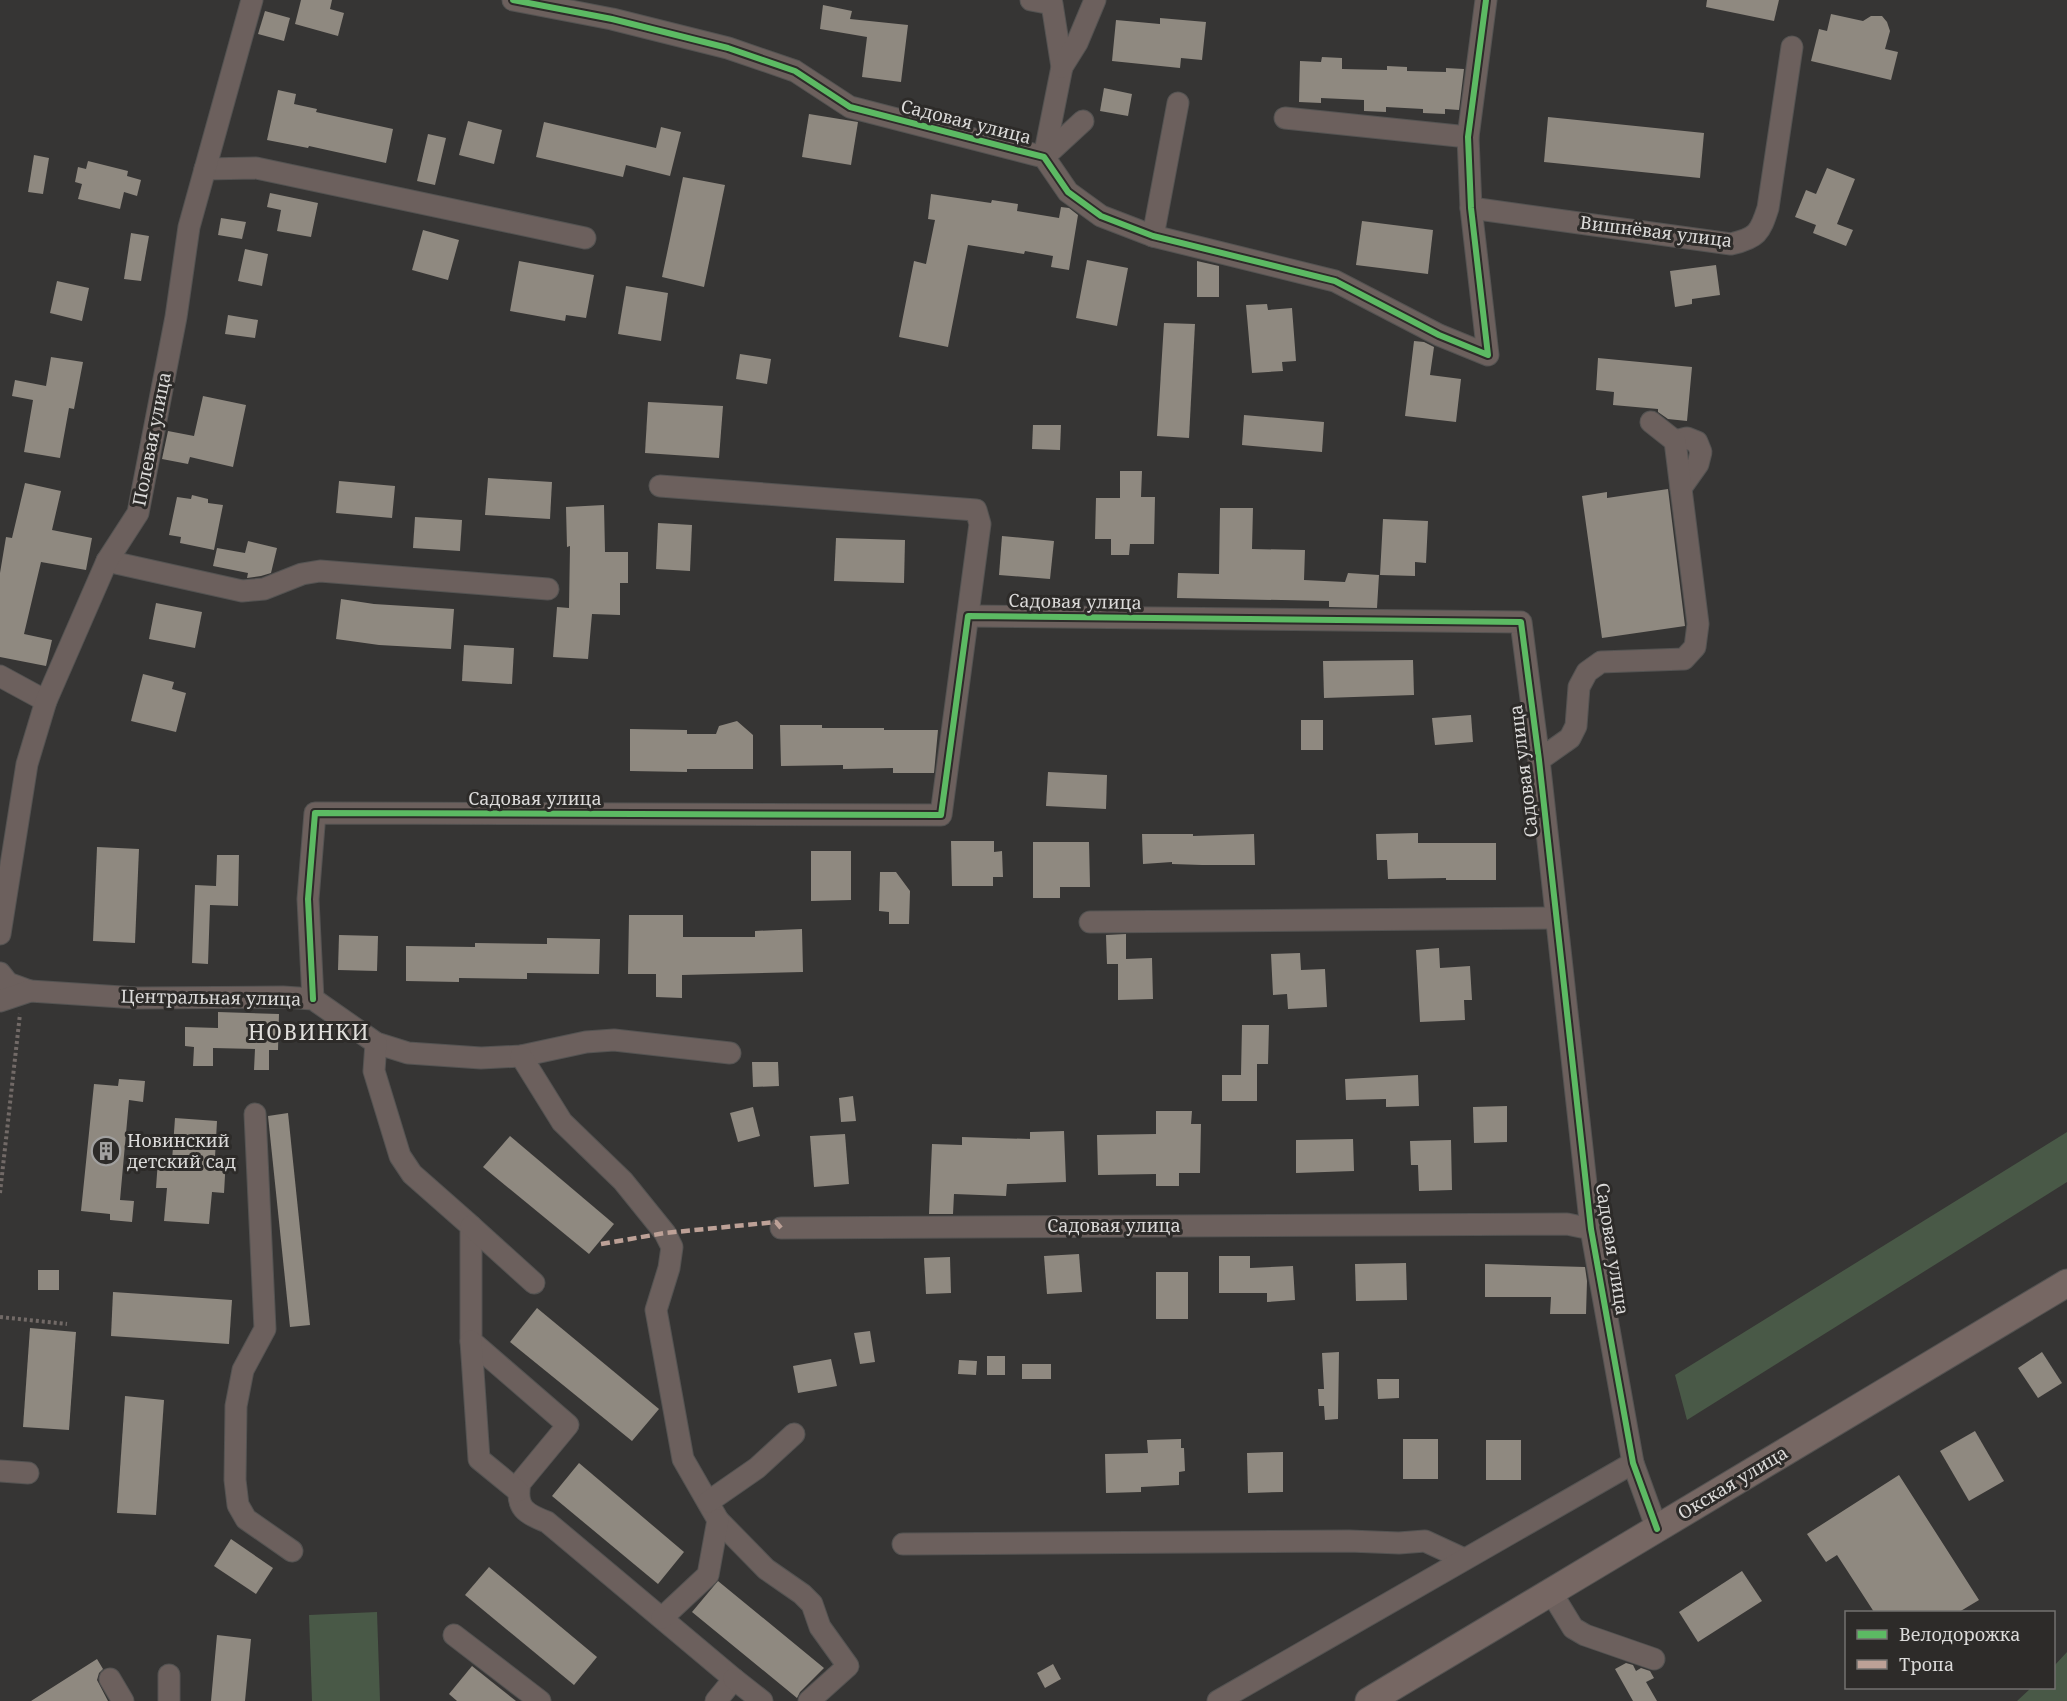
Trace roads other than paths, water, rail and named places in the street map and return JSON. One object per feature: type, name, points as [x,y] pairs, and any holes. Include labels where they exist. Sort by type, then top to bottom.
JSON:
[{"type":"main road","name":"Окская улица","points":[[1369,1701],[2067,1283]]},
{"type":"street","name":"Полевая улица","points":[[0,934],[27,764],[46,701],[107,561],[138,513],[176,318],[189,227],[252,0]]},
{"type":"street","name":"Садовая улица","points":[[513,0],[612,19],[728,48],[795,71],[850,106],[1044,157],[1068,192],[1101,216],[1153,236],[1335,281],[1439,335],[1488,355],[1471,208]]},
{"type":"street","points":[[1031,0],[1052,2],[1062,67],[1044,157]]},
{"type":"street","points":[[1062,67],[1077,43],[1095,0]]},
{"type":"street","points":[[1471,208],[1468,137],[1486,0]]},
{"type":"street","name":"Вишнёвая улица","points":[[1471,208],[1731,244],[1748,240],[1762,228],[1767,208],[1792,47]]},
{"type":"street","points":[[1153,236],[1178,103]]},
{"type":"street","points":[[1285,118],[1468,137]]},
{"type":"street","points":[[1044,157],[1083,121]]},
{"type":"street","points":[[205,169],[256,168],[585,238]]},
{"type":"street","points":[[1539,760],[1570,738],[1576,726],[1579,687],[1587,672],[1601,662],[1684,659],[1695,647],[1698,624],[1675,441],[1651,422]]},
{"type":"street","points":[[660,486],[976,510],[980,524],[968,616]]},
{"type":"street","points":[[107,561],[242,591],[264,589],[302,574],[320,571],[548,589]]},
{"type":"street","name":"Садовая улица","points":[[313,999],[308,899],[315,813],[941,815],[968,616],[1521,622],[1539,760],[1591,1229],[1633,1463],[1657,1529]]},
{"type":"street","points":[[0,676],[46,701]]},
{"type":"street","points":[[1090,922],[1556,918]]},
{"type":"street","points":[[0,973],[8,983],[30,991]]},
{"type":"street","name":"Центральная улица","points":[[0,1001],[30,991],[137,998],[283,997],[313,999],[376,1042],[408,1053],[481,1058],[521,1056],[586,1042],[614,1040],[730,1053]]},
{"type":"street","points":[[376,1042],[374,1071],[400,1156],[412,1174],[534,1283]]},
{"type":"street","points":[[521,1056],[562,1122],[623,1181],[664,1233],[672,1247],[669,1268],[656,1310],[683,1459],[718,1520],[766,1569],[802,1594],[812,1604],[820,1628],[848,1666],[809,1701]]},
{"type":"street","points":[[255,1114],[265,1329],[243,1370],[237,1406],[235,1480],[238,1505],[246,1519],[292,1551]]},
{"type":"street","name":"Садовая улица","points":[[781,1228],[1567,1224],[1591,1229]]},
{"type":"street","points":[[471,1226],[471,1341],[479,1458],[518,1491]]},
{"type":"street","points":[[471,1341],[568,1425],[520,1483],[518,1491],[520,1506],[529,1515],[548,1522],[762,1701]]},
{"type":"street","points":[[708,1502],[757,1468],[794,1434]]},
{"type":"street","points":[[1218,1701],[1633,1463]]},
{"type":"street","points":[[0,1471],[28,1473]]},
{"type":"street","points":[[662,1618],[708,1575],[718,1520]]},
{"type":"street","points":[[903,1544],[1338,1541],[1399,1543],[1425,1541],[1464,1559]]},
{"type":"street","points":[[1551,1593],[1573,1628],[1586,1635],[1654,1659]]},
{"type":"street","points":[[454,1635],[540,1701]]},
{"type":"street","points":[[169,1701],[170,1676]]},
{"type":"street","points":[[110,1679],[123,1701]]},
{"type":"street","points":[[716,1701],[734,1679]]},
{"type":"place","name":"Новинский детский сад","points":[[106,1151]]},
{"type":"district","name":"НОВИНКИ","points":[[309,1033]]}]
